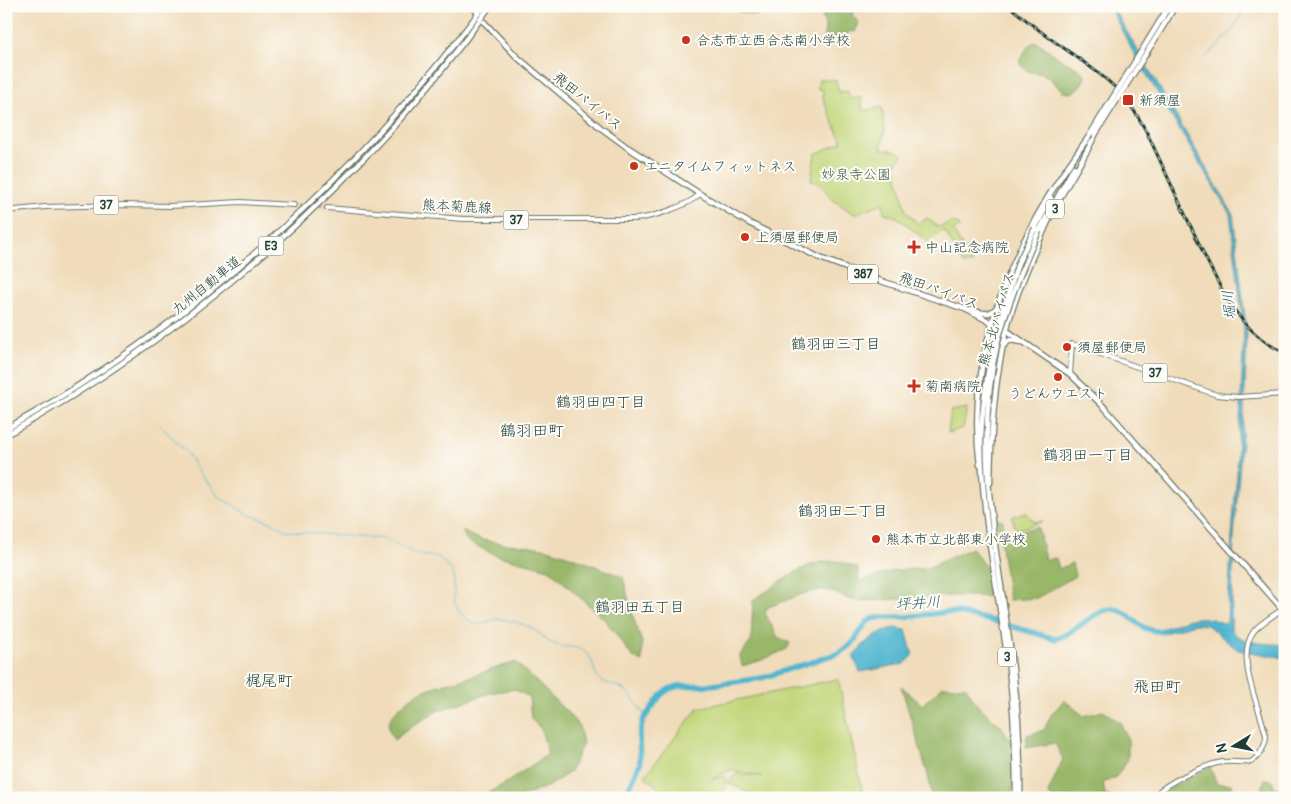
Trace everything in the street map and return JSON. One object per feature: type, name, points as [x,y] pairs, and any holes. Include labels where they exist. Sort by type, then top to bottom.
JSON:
[{"type":"highway","points":[[472,6],[477,12]]},
{"type":"highway","name":"九州自動車道","points":[[6,429],[80,384],[163,327],[233,272],[283,228],[333,181],[391,120],[484,6]]},
{"type":"highway","name":"九州自動車道","points":[[6,435],[71,396],[171,328],[263,254],[316,206],[383,137],[441,70],[490,6]]},
{"type":"highway","name":"熊本北バイパス","points":[[995,568],[989,509],[986,439],[996,339],[1031,248],[1068,176],[1095,135],[1165,18],[1169,6]]},
{"type":"highway","name":"熊本北バイパス","points":[[1021,798],[1018,747],[984,490],[981,439],[987,376],[1006,296],[1024,251],[1049,202],[1088,138],[1165,18],[1175,6]]},
{"type":"highway","name":"飛田バイパス","points":[[484,22],[517,57],[601,128],[700,194],[749,223],[820,258],[965,309],[1006,330],[1070,374],[1105,408],[1284,609]]},
{"type":"highway","name":"3","points":[[1006,330],[1021,286],[1053,213],[1095,135]]},
{"type":"highway","name":"3","points":[[993,323],[1013,267],[1038,214],[1088,138]]},
{"type":"highway","points":[[965,309],[991,313],[996,308],[1005,287]]},
{"type":"highway","points":[[984,490],[978,451],[977,406],[985,355],[993,323]]},
{"type":"highway","points":[[989,509],[993,415],[1006,330]]},
{"type":"highway","points":[[1002,348],[1005,343],[1013,340],[1030,345]]},
{"type":"highway","points":[[1015,798],[1018,747]]},
{"type":"main road","name":"熊本菊鹿線","points":[[327,208],[463,219],[634,219],[645,218],[675,207],[692,200],[700,194]]},
{"type":"main road","name":"37","points":[[6,211],[45,207],[186,206],[240,202],[294,205]]},
{"type":"main road","name":"37","points":[[1070,374],[1071,356],[1075,350],[1083,347],[1217,395],[1246,397],[1285,395]]},
{"type":"main road","points":[[1285,539],[1280,550],[1285,579]]},
{"type":"main road","points":[[1153,798],[1157,792],[1180,778],[1207,766],[1227,762],[1250,762],[1260,753],[1266,736],[1248,672],[1246,652],[1254,631],[1284,609]]},
{"type":"green space","points":[[724,6],[868,6],[862,11],[852,10],[853,16],[859,22],[855,32],[849,31],[845,38],[823,39],[824,21],[820,13],[813,7],[755,15]]},
{"type":"green space","points":[[1036,42],[1080,70],[1086,76],[1080,86],[1072,93],[1063,92],[1045,75],[1029,71],[1022,66],[1019,61],[1029,45]]},
{"type":"green space","name":"妙泉寺公園","points":[[819,79],[836,80],[839,92],[848,91],[850,99],[861,97],[863,111],[882,107],[885,130],[881,149],[903,154],[895,165],[906,211],[918,224],[927,218],[938,227],[954,222],[960,226],[953,231],[973,264],[963,264],[944,230],[928,242],[897,217],[884,213],[883,203],[854,214],[833,200],[821,185],[811,180],[815,154],[842,142],[823,99],[823,90],[818,89]]},
{"type":"green space","points":[[967,408],[963,428],[948,433],[951,411]]},
{"type":"green space","points":[[1026,512],[1034,522],[1043,521],[1016,530],[1012,517]]},
{"type":"green space","points":[[997,520],[1003,520],[1004,530],[1010,535],[1038,527],[1045,560],[1056,558],[1059,569],[1072,563],[1075,576],[1037,598],[1009,600]]},
{"type":"green space","points":[[462,530],[482,540],[551,550],[623,577],[633,617],[642,642],[642,662],[633,657],[605,620],[549,569],[495,555],[467,541]]},
{"type":"green space","points":[[972,548],[989,573],[993,597],[942,596],[854,601],[827,590],[810,592],[768,607],[765,613],[778,638],[790,643],[787,649],[742,666],[740,655],[751,642],[753,600],[792,574],[812,565],[835,561],[858,568],[859,582],[893,571],[927,568]]},
{"type":"green space","points":[[516,662],[579,726],[583,743],[570,772],[549,786],[518,798],[480,798],[548,754],[541,729],[531,719],[529,697],[514,689],[490,693],[437,711],[415,724],[394,740],[389,727],[390,720],[406,701],[415,695],[434,687]]},
{"type":"green space","points":[[838,679],[864,798],[758,798],[727,782],[737,774],[761,776],[730,770],[711,780],[726,776],[723,798],[669,798],[645,776],[698,708]]},
{"type":"green space","points":[[901,686],[922,705],[943,686],[966,687],[978,706],[1001,726],[1016,747],[1012,798],[932,798],[928,775]]},
{"type":"green space","points":[[1064,700],[1084,716],[1103,711],[1120,722],[1128,740],[1128,759],[1116,777],[1103,783],[1105,794],[1112,798],[1052,798],[1048,793],[1063,759],[1055,743],[1026,748],[1027,735],[1044,730],[1051,715]]},
{"type":"green space","points":[[1210,767],[1217,784],[1232,784],[1232,795],[1235,798],[1158,798],[1160,794]]},
{"type":"green space","points":[[1265,779],[1271,780],[1276,789],[1281,786],[1285,787],[1285,798],[1263,798],[1263,795],[1266,793],[1262,787]]},
{"type":"water","points":[[1109,6],[1112,6],[1233,214],[1247,335],[1244,411],[1234,538],[1231,629],[1235,634],[1247,641],[1285,645],[1285,658],[1238,650],[1207,625],[1195,624],[1161,634],[1159,630],[1199,618],[1207,618],[1225,624],[1227,622],[1244,331],[1230,214],[1132,50]]},
{"type":"water","points":[[894,628],[906,630],[913,656],[904,664],[860,672],[853,656],[871,638]]},
{"type":"waterway","points":[[1206,57],[1234,28],[1244,6]]},
{"type":"waterway","points":[[160,425],[188,454],[199,472],[219,497],[249,515],[271,522],[287,531],[384,539],[419,555],[439,557],[453,572],[454,602],[468,620],[476,624],[504,619],[531,628],[556,645],[582,650],[590,657],[599,679],[620,687],[632,698],[645,715]]},
{"type":"waterway","name":"坪井川","points":[[621,798],[629,788],[640,764],[639,736],[643,720],[661,695],[669,689],[679,686],[712,685],[762,678],[839,653],[852,644],[867,622],[872,619],[947,612],[958,613],[1055,639],[1069,633],[1099,613],[1113,609],[1120,610],[1149,629],[1156,631],[1165,630]]},
{"type":"tunnel","points":[[294,205],[327,208]]},
{"type":"railway","points":[[1009,6],[1041,32],[1099,73],[1110,82],[1128,103],[1146,131],[1228,301],[1253,331],[1285,353]]},
{"type":"place","name":"合志市立西合志南小学校","points":[[686,40]]},
{"type":"place","name":"新須屋","points":[[1128,100]]},
{"type":"place","name":"エニタイムフィットネス","points":[[634,166]]},
{"type":"place","name":"上須屋郵便局","points":[[745,237]]},
{"type":"place","name":"中山記念病院","points":[[914,247]]},
{"type":"place","name":"須屋郵便局","points":[[1067,347]]},
{"type":"place","name":"うどんウエスト","points":[[1058,377]]},
{"type":"place","name":"菊南病院","points":[[914,386]]},
{"type":"place","name":"熊本市立北部東小学校","points":[[876,539]]},
{"type":"district","name":"鶴羽田三丁目","points":[[836,344]]},
{"type":"district","name":"鶴羽田四丁目","points":[[601,402]]},
{"type":"district","name":"鶴羽田町","points":[[532,430]]},
{"type":"district","name":"鶴羽田一丁目","points":[[1088,455]]},
{"type":"district","name":"鶴羽田二丁目","points":[[843,511]]},
{"type":"district","name":"鶴羽田五丁目","points":[[640,607]]},
{"type":"district","name":"梶尾町","points":[[269,680]]},
{"type":"district","name":"飛田町","points":[[1157,686]]},
{"type":"water label","name":"堀川","points":[[1229,305]]}]
